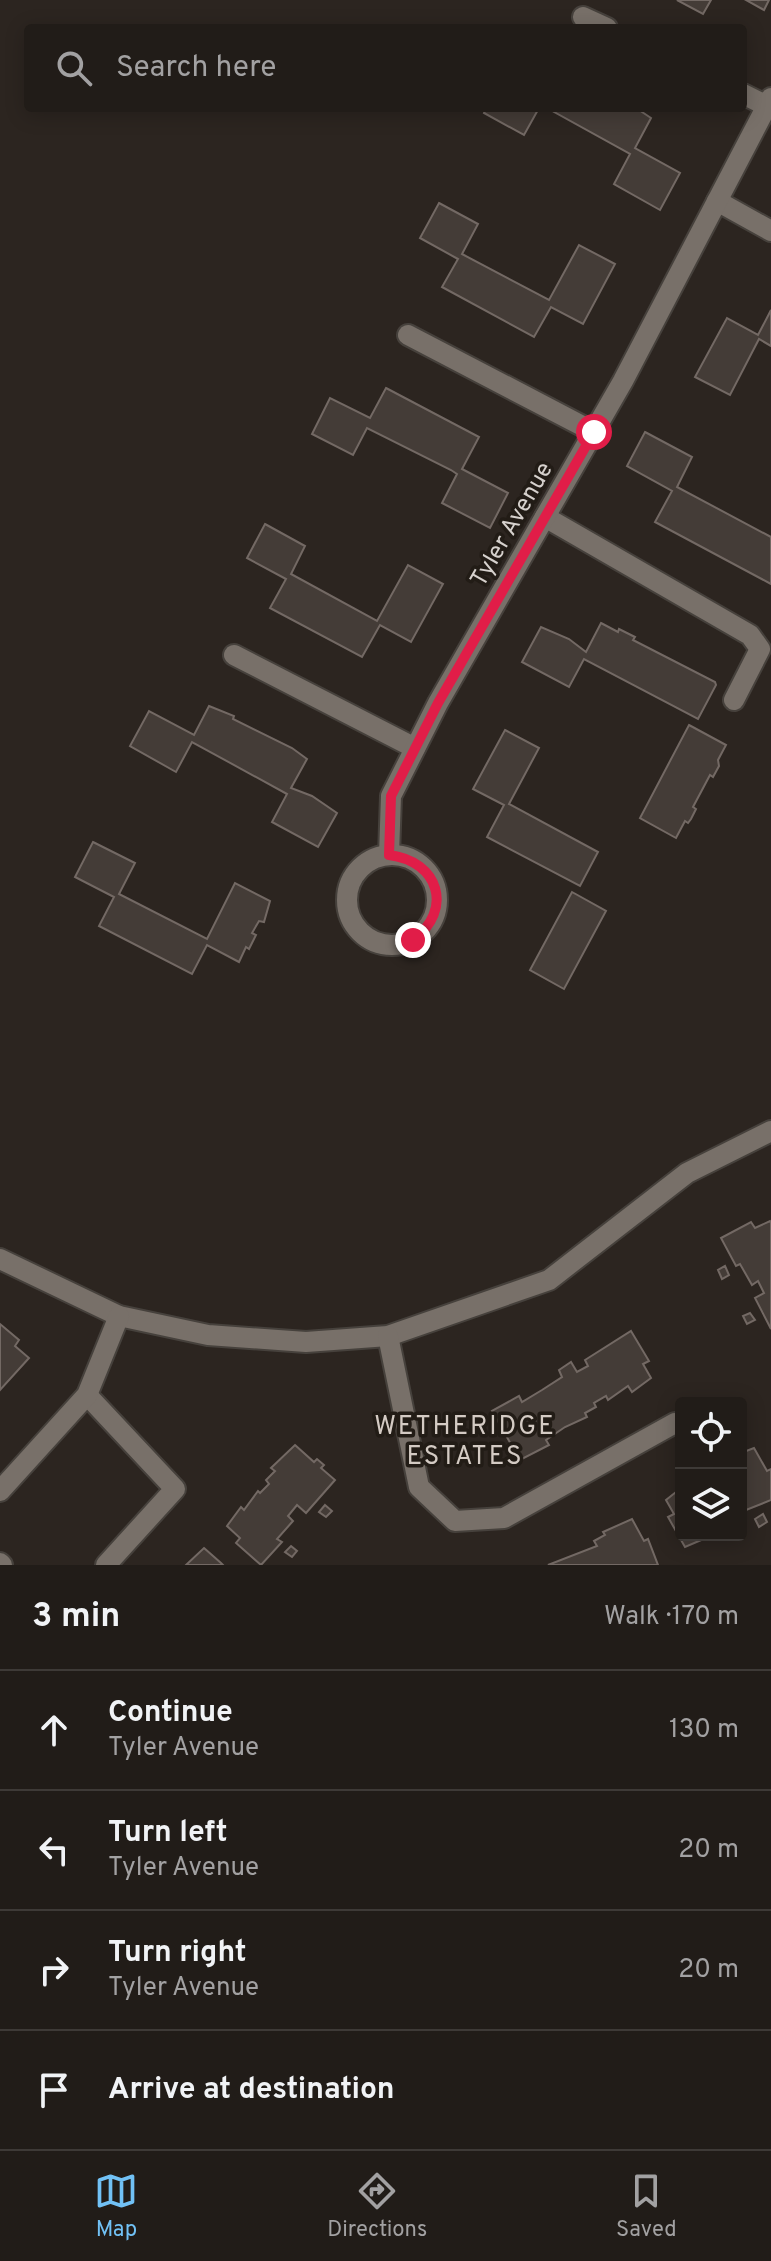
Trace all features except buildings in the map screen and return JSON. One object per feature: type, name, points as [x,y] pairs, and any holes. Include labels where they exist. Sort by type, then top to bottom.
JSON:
[{"type":"street","points":[[583,17],[598,24]]},
{"type":"street","points":[[747,95],[769,102]]},
{"type":"street","name":"Tyler Avenue","points":[[389,855],[391,796],[415,748],[594,432],[769,102]]},
{"type":"street","points":[[717,201],[771,231]]},
{"type":"street","points":[[408,335],[594,432]]},
{"type":"street","points":[[545,517],[750,635],[760,649],[734,700]]},
{"type":"street","points":[[234,655],[415,748]]},
{"type":"street","points":[[389,855],[418,863],[435,888],[437,904],[425,931],[398,945],[369,940],[358,931],[346,904],[353,876],[362,865],[389,855]]},
{"type":"street","points":[[0,1259],[119,1316],[208,1335],[306,1342],[388,1336],[549,1280],[687,1173],[771,1131]]},
{"type":"street","points":[[0,1491],[87,1395],[119,1316]]},
{"type":"street","points":[[388,1336],[419,1487],[455,1521],[504,1518],[675,1423]]},
{"type":"street","points":[[87,1395],[175,1489],[106,1565]]},
{"type":"district","name":"WETHERIDGE ESTATES","points":[[465,1440]]},
{"type":"route","points":[[413,940],[425,931],[433,918],[437,904],[435,888],[429,874],[418,863],[389,855],[391,796],[438,703],[594,432]]}]
